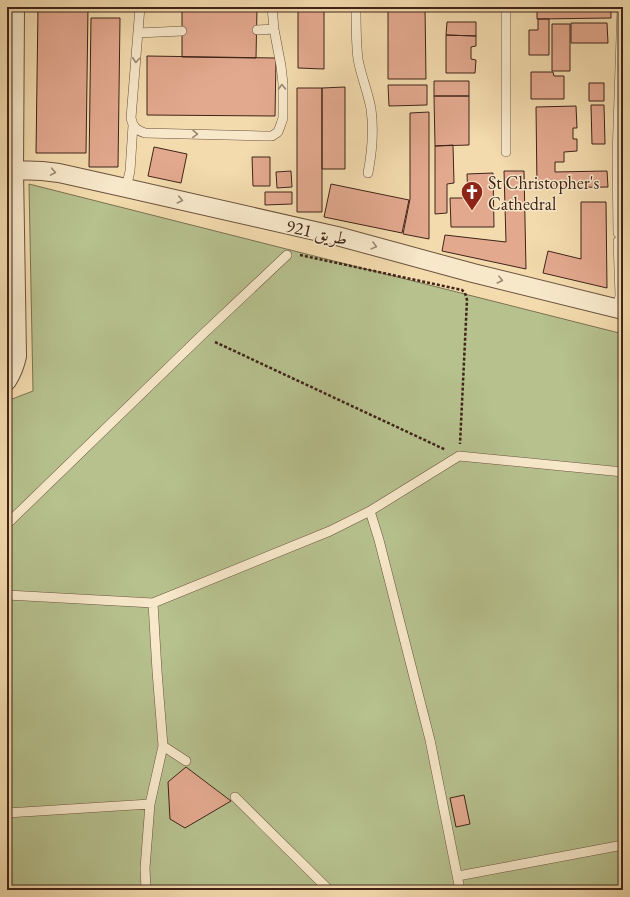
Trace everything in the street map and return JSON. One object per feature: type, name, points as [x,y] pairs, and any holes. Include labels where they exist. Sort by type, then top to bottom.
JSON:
[{"type":"street","points":[[7,381],[11,376],[17,356],[14,170],[14,7]]},
{"type":"street","name":"طريق 921","points":[[14,170],[42,171],[126,188],[337,236],[473,273],[620,309]]},
{"type":"lane","points":[[126,188],[130,171],[133,125],[131,118],[140,7]]},
{"type":"lane","points":[[133,125],[138,131],[145,133],[272,136],[278,132],[283,118],[282,78],[272,7]]},
{"type":"lane","points":[[356,7],[358,52],[371,109],[372,152],[368,173]]},
{"type":"lane","points":[[506,7],[506,152]]},
{"type":"lane","name":"طريق 921","points":[[620,309],[617,157],[622,7]]},
{"type":"lane","points":[[256,30],[274,29]]},
{"type":"lane","points":[[138,32],[182,31]]},
{"type":"lane","points":[[7,524],[287,255]]},
{"type":"lane","points":[[7,595],[153,604],[330,531],[370,511],[459,456],[623,472]]},
{"type":"lane","points":[[370,511],[379,540],[430,740],[460,890]]},
{"type":"lane","points":[[146,890],[145,868],[150,804],[163,746],[153,604]]},
{"type":"lane","points":[[163,746],[186,761]]},
{"type":"lane","points":[[235,797],[329,890]]},
{"type":"lane","points":[[7,813],[150,804]]},
{"type":"lane","points":[[458,876],[623,845]]},
{"type":"path","points":[[201,336],[459,456],[467,300],[465,293],[462,290],[295,254],[287,255]]},
{"type":"green space","points":[[29,184],[623,334],[623,890],[7,890],[7,401],[33,391]]},
{"type":"building","points":[[38,7],[88,7],[86,153],[36,153]]},
{"type":"building","points":[[182,7],[257,7],[256,58],[182,57]]},
{"type":"building","points":[[298,7],[324,7],[324,69],[298,68]]},
{"type":"building","points":[[388,7],[425,7],[426,79],[388,79]]},
{"type":"building","points":[[537,7],[611,7],[611,18],[537,19]]},
{"type":"building","points":[[91,18],[120,18],[118,167],[89,167]]},
{"type":"building","points":[[538,19],[549,19],[549,55],[529,55],[529,30],[538,30]]},
{"type":"building","points":[[447,22],[476,22],[476,36],[446,35]]},
{"type":"building","points":[[571,23],[607,23],[608,43],[571,43]]},
{"type":"building","points":[[552,24],[570,24],[570,71],[552,71]]},
{"type":"building","points":[[446,35],[476,36],[476,46],[471,47],[471,59],[476,60],[475,73],[446,73]]},
{"type":"building","points":[[147,56],[276,58],[275,116],[147,115]]},
{"type":"building","points":[[531,72],[553,72],[554,76],[564,76],[564,99],[531,99]]},
{"type":"building","points":[[434,81],[469,81],[469,96],[434,96]]},
{"type":"building","points":[[589,83],[604,83],[604,101],[589,101]]},
{"type":"building","points":[[388,85],[427,85],[427,105],[389,106]]},
{"type":"building","points":[[345,87],[345,169],[322,169],[322,88]]},
{"type":"building","points":[[297,88],[322,88],[322,212],[297,212]]},
{"type":"building","points":[[434,96],[469,96],[469,145],[435,146]]},
{"type":"building","points":[[591,105],[604,105],[605,144],[592,144]]},
{"type":"building","points":[[576,106],[577,128],[573,128],[573,139],[577,139],[577,151],[564,152],[564,162],[555,162],[555,172],[607,171],[608,187],[537,188],[536,107]]},
{"type":"building","points":[[429,112],[429,239],[403,234],[410,199],[410,113]]},
{"type":"building","points":[[453,145],[454,183],[447,184],[447,213],[435,214],[435,146]]},
{"type":"building","points":[[154,147],[187,154],[181,183],[148,176]]},
{"type":"building","points":[[252,157],[270,157],[270,186],[253,186]]},
{"type":"building","points":[[291,171],[292,187],[277,188],[276,172]]},
{"type":"building","points":[[504,171],[524,171],[526,269],[442,251],[445,235],[506,242]]},
{"type":"building","name":"St Christopher's Cathedral","points":[[493,173],[494,227],[451,227],[450,198],[468,198],[467,174]]},
{"type":"building","points":[[331,184],[409,200],[402,233],[324,217]]},
{"type":"building","points":[[265,192],[292,192],[292,204],[265,205]]},
{"type":"building","points":[[581,202],[606,202],[607,288],[543,273],[548,251],[581,259]]},
{"type":"building","points":[[186,767],[231,801],[185,828],[170,819],[168,782]]},
{"type":"building","points":[[464,795],[470,824],[456,827],[450,798]]},
{"type":"place","name":"St Christopher's Cathedral","points":[[472,212]]}]
